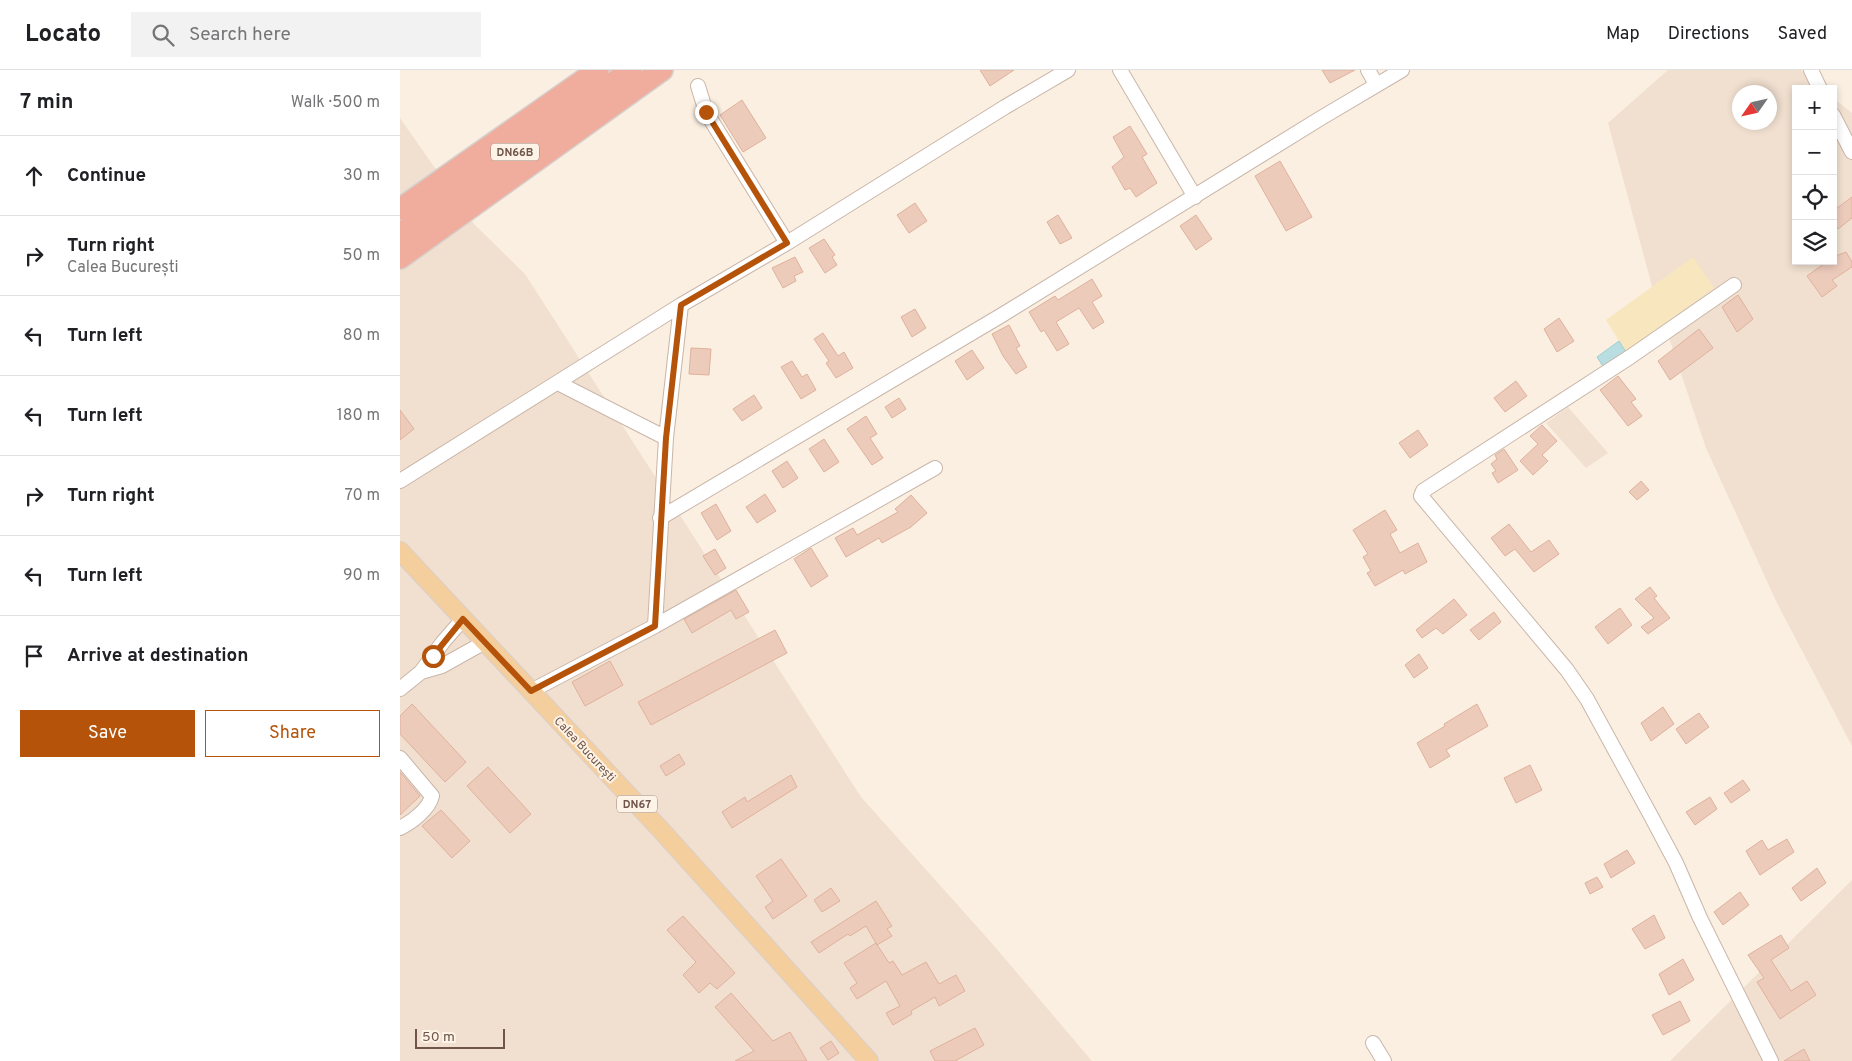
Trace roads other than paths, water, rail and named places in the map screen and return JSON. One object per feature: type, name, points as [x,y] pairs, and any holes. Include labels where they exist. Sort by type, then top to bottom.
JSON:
[{"type":"highway","points":[[400,209],[598,70]]},
{"type":"highway","name":"DN66B","points":[[400,234],[631,70]]},
{"type":"highway","points":[[400,258],[662,70]]},
{"type":"main road","name":"Calea București","points":[[400,551],[673,844],[869,1061]]},
{"type":"street","points":[[400,481],[681,305],[787,243],[1005,107],[1068,70]]},
{"type":"street","points":[[1120,70],[1195,197]]},
{"type":"street","points":[[1368,70],[1376,84]]},
{"type":"street","points":[[660,518],[1002,315],[1376,84],[1402,70]]},
{"type":"street","points":[[1811,70],[1818,85]]},
{"type":"street","points":[[698,86],[706,112],[787,243]]},
{"type":"street","points":[[1837,123],[1852,152]]},
{"type":"street","points":[[1734,285],[1630,357],[1423,491],[1421,496],[1567,670],[1587,699],[1672,856],[1700,918],[1771,1061]]},
{"type":"street","points":[[655,626],[666,438],[681,305]]},
{"type":"street","points":[[558,383],[666,438]]},
{"type":"street","points":[[531,691],[655,626],[935,468]]},
{"type":"street","points":[[400,689],[421,672],[463,619]]},
{"type":"street","points":[[421,672],[442,666],[485,642]]},
{"type":"street","points":[[400,758],[432,796],[431,803],[409,823],[400,828]]},
{"type":"street","points":[[1373,1043],[1384,1061]]},
{"type":"water","points":[[1619,341],[1626,352],[1604,368],[1597,357]]}]
